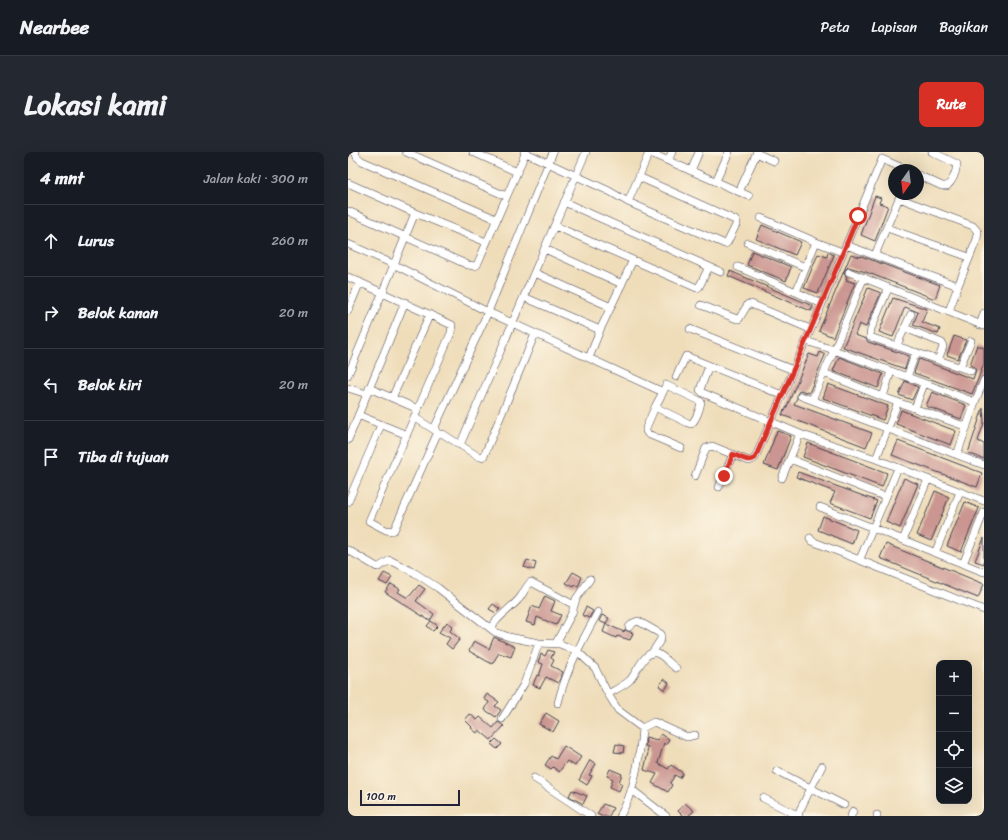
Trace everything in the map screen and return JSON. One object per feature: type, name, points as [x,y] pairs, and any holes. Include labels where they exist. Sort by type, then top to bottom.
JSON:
[{"type":"street","points":[[406,152],[506,196]]},
{"type":"street","points":[[473,152],[517,172]]},
{"type":"street","points":[[348,277],[452,325],[418,409],[369,521],[389,531],[394,530],[436,436],[553,152]]},
{"type":"street","points":[[460,445],[586,152]]},
{"type":"street","points":[[628,202],[649,152],[749,196]]},
{"type":"street","points":[[668,161],[672,152]]},
{"type":"street","points":[[691,171],[700,152]]},
{"type":"street","points":[[716,181],[728,152]]},
{"type":"street","points":[[739,192],[757,152],[774,161]]},
{"type":"street","points":[[924,178],[942,186],[947,186],[950,183],[956,169],[957,164],[932,152]]},
{"type":"street","points":[[348,153],[356,154],[362,161],[496,219]]},
{"type":"street","points":[[348,211],[405,238],[472,266],[477,264],[524,153],[609,191],[628,202],[725,244],[727,243],[737,223],[735,220],[639,177]]},
{"type":"street","points":[[695,476],[708,446],[712,446],[748,460],[755,458],[822,304],[883,155],[897,164]]},
{"type":"street","points":[[348,183],[415,213],[486,242]]},
{"type":"street","points":[[876,255],[898,200]]},
{"type":"street","points":[[910,200],[973,226],[978,232],[977,240],[969,257],[949,312]]},
{"type":"street","points":[[564,202],[721,272]]},
{"type":"street","points":[[348,375],[415,213]]},
{"type":"street","points":[[761,218],[842,252]]},
{"type":"street","points":[[555,226],[697,288],[699,287],[709,266]]},
{"type":"street","points":[[887,228],[969,257]]},
{"type":"street","points":[[796,292],[816,242]]},
{"type":"street","points":[[748,243],[805,267]]},
{"type":"street","points":[[348,244],[393,264],[488,312],[663,392]]},
{"type":"street","points":[[846,245],[958,286]]},
{"type":"street","points":[[545,249],[622,284]]},
{"type":"street","points":[[589,358],[600,330],[633,260]]},
{"type":"street","points":[[738,267],[822,304]]},
{"type":"street","points":[[849,272],[864,277],[888,289],[982,325],[984,313]]},
{"type":"street","points":[[535,273],[611,307]]},
{"type":"street","points":[[812,400],[864,277]]},
{"type":"street","points":[[349,306],[360,282]]},
{"type":"street","points":[[888,289],[871,329],[870,335],[873,339],[897,345],[971,372]]},
{"type":"street","points":[[524,297],[600,330]]},
{"type":"street","points":[[348,440],[405,302]]},
{"type":"street","points":[[701,305],[737,320],[741,317],[748,304],[751,304],[810,329]]},
{"type":"street","points":[[392,398],[430,314]]},
{"type":"street","points":[[897,345],[911,314]]},
{"type":"street","points":[[905,328],[942,343],[943,347],[938,360]]},
{"type":"street","points":[[690,329],[792,370]]},
{"type":"street","points":[[414,417],[476,455],[480,457],[484,456],[535,334]]},
{"type":"street","points":[[806,341],[975,402]]},
{"type":"street","points":[[960,368],[972,341]]},
{"type":"street","points":[[906,377],[916,352]]},
{"type":"street","points":[[679,353],[782,395]]},
{"type":"street","points":[[676,377],[686,356]]},
{"type":"street","points":[[709,366],[700,390],[703,393],[800,434],[876,459],[984,501]]},
{"type":"street","points":[[883,397],[891,371]]},
{"type":"street","points":[[824,374],[967,427]]},
{"type":"street","points":[[957,455],[984,380]]},
{"type":"street","points":[[916,408],[924,384]]},
{"type":"street","points":[[655,408],[691,424],[701,406],[701,402],[666,385],[655,408],[646,428],[646,431],[681,448]]},
{"type":"street","points":[[348,388],[368,391],[392,398],[418,409]]},
{"type":"street","points":[[801,396],[984,465]]},
{"type":"street","points":[[876,459],[898,402]]},
{"type":"street","points":[[358,415],[406,435]]},
{"type":"street","points":[[348,502],[381,425]]},
{"type":"street","points":[[782,478],[800,434]]},
{"type":"street","points":[[719,487],[733,454]]},
{"type":"street","points":[[790,459],[886,497]]},
{"type":"street","points":[[860,559],[898,468]]},
{"type":"street","points":[[903,540],[928,479]]},
{"type":"street","points":[[935,553],[960,492]]},
{"type":"street","points":[[820,507],[984,572]]},
{"type":"street","points":[[963,564],[984,512]]},
{"type":"street","points":[[810,538],[812,541],[984,609]]},
{"type":"street","points":[[348,550],[376,567],[379,567],[390,560],[415,573],[438,588],[495,632],[509,637],[539,643],[556,643],[577,651],[595,668],[618,710],[642,728]]},
{"type":"street","points":[[556,643],[572,613],[576,599],[590,579]]},
{"type":"street","points":[[491,628],[495,620],[505,614],[519,599],[531,582],[574,605]]},
{"type":"street","points":[[558,703],[562,684],[577,651],[598,612]]},
{"type":"street","points":[[608,694],[631,680],[640,664],[652,653],[661,639],[661,634],[638,621],[629,626]]},
{"type":"street","points":[[502,719],[524,684],[539,643]]},
{"type":"street","points":[[652,653],[657,653],[676,668]]},
{"type":"street","points":[[642,728],[654,722],[687,737],[695,735]]},
{"type":"street","points":[[620,816],[627,805],[631,789],[640,748],[642,728]]},
{"type":"street","points":[[763,798],[798,816],[822,766]]},
{"type":"street","points":[[777,771],[844,805]]},
{"type":"street","points":[[534,778],[591,816]]},
{"type":"street","points":[[631,789],[666,816]]},
{"type":"building","points":[[875,196],[881,198],[879,203],[888,206],[875,241],[861,235]]},
{"type":"building","points":[[762,225],[801,242],[795,255],[756,239]]},
{"type":"building","points":[[752,251],[791,267],[786,281],[747,265]]},
{"type":"building","points":[[828,252],[834,255],[818,293],[804,288],[818,254],[827,257]]},
{"type":"building","points":[[851,254],[861,256],[940,285],[935,299],[866,272],[848,267],[844,271],[847,277],[846,280],[855,283],[833,337],[819,331]]},
{"type":"building","points":[[730,271],[813,306],[811,311],[728,276]]},
{"type":"building","points":[[868,288],[881,293],[866,327],[859,324],[855,335],[866,339],[868,342],[909,356],[905,369],[843,347]]},
{"type":"building","points":[[893,298],[927,309],[922,322],[940,329],[938,334],[913,325],[918,312],[905,307],[893,337],[879,332]]},
{"type":"building","points":[[954,336],[966,340],[958,359],[947,355]]},
{"type":"building","points":[[977,345],[984,348],[984,364],[972,394],[914,373],[919,359],[973,379],[976,370],[970,365]]},
{"type":"building","points":[[820,352],[825,355],[809,393],[800,390],[794,404],[872,433],[866,447],[782,415],[809,354],[818,357]]},
{"type":"building","points":[[839,357],[883,374],[878,388],[833,371]]},
{"type":"building","points":[[905,381],[918,387],[912,400],[899,395]]},
{"type":"building","points":[[828,384],[888,406],[883,420],[823,398]]},
{"type":"building","points":[[932,392],[966,405],[961,419],[926,406]]},
{"type":"building","points":[[983,408],[984,423],[978,441],[984,444],[984,459],[968,453]]},
{"type":"building","points":[[901,410],[956,431],[951,445],[896,424]]},
{"type":"building","points":[[777,431],[791,436],[778,470],[764,465]]},
{"type":"building","points":[[898,441],[982,473],[977,487],[892,455]]},
{"type":"building","points":[[808,443],[887,473],[882,487],[803,457]]},
{"type":"building","points":[[798,472],[877,501],[870,518],[830,503],[835,492],[796,477]]},
{"type":"building","points":[[904,478],[918,484],[900,528],[886,522]]},
{"type":"building","points":[[935,491],[949,497],[931,541],[917,535]]},
{"type":"building","points":[[965,502],[979,508],[961,552],[947,546]]},
{"type":"building","points":[[823,516],[857,530],[852,544],[818,530]]},
{"type":"building","points":[[984,538],[984,564],[975,561]]},
{"type":"building","points":[[886,544],[984,584],[978,598],[880,558]]},
{"type":"building","points":[[527,560],[536,563],[534,570],[524,567]]},
{"type":"building","points":[[573,572],[582,577],[578,587],[575,585],[574,587],[566,583]]},
{"type":"building","points":[[384,573],[392,577],[387,585],[379,581]]},
{"type":"building","points":[[391,584],[400,589],[398,592],[408,598],[419,585],[425,589],[416,601],[434,614],[430,621],[385,592]]},
{"type":"building","points":[[545,596],[555,601],[551,611],[561,615],[556,625],[537,617],[535,625],[526,622],[532,606],[539,609]]},
{"type":"building","points":[[493,604],[500,609],[496,613],[489,609]]},
{"type":"building","points":[[586,607],[593,611],[589,618],[582,615]]},
{"type":"building","points":[[602,615],[609,618],[606,624],[599,621]]},
{"type":"building","points":[[431,621],[438,626],[433,631],[427,626]]},
{"type":"building","points":[[447,622],[453,626],[450,631],[460,639],[452,649],[446,644],[450,638],[439,632]]},
{"type":"building","points":[[606,624],[624,632],[625,630],[633,633],[630,640],[617,636],[616,638],[603,632]]},
{"type":"building","points":[[494,637],[515,647],[511,657],[499,653],[492,664],[469,651],[474,641],[489,649]]},
{"type":"building","points":[[548,650],[554,652],[551,658],[554,660],[551,666],[563,672],[558,683],[546,677],[540,688],[533,685],[537,675],[539,676],[543,664],[538,662],[541,654],[545,656]]},
{"type":"building","points":[[664,679],[669,683],[665,690],[659,686]]},
{"type":"building","points":[[487,694],[499,702],[495,706],[501,710],[496,717],[485,710],[489,702],[484,699]]},
{"type":"building","points":[[546,713],[559,721],[553,732],[539,724]]},
{"type":"building","points":[[470,714],[477,720],[480,717],[493,728],[498,722],[504,726],[491,740],[479,730],[477,733],[471,728],[472,727],[465,720]]},
{"type":"building","points":[[661,734],[669,739],[666,745],[664,743],[658,763],[668,769],[671,765],[683,773],[680,778],[675,775],[670,783],[672,785],[668,792],[652,783],[657,774],[644,770],[648,753],[648,747],[645,746],[646,737],[657,740]]},
{"type":"building","points":[[496,739],[502,744],[497,749],[491,744]]},
{"type":"building","points":[[616,744],[624,746],[623,753],[614,752]]},
{"type":"building","points":[[564,746],[581,757],[575,766],[567,761],[559,772],[553,767],[551,769],[545,765],[551,756],[556,759]]},
{"type":"building","points":[[590,760],[596,764],[589,775],[592,776],[587,785],[579,780]]},
{"type":"building","points":[[610,769],[622,774],[619,782],[622,784],[619,791],[610,787],[613,779],[607,776]]},
{"type":"building","points":[[572,790],[587,796],[583,804],[569,796]]},
{"type":"building","points":[[685,803],[694,811],[688,816],[683,816],[678,811]]},
{"type":"building","points":[[603,804],[613,808],[609,816],[601,816],[597,814]]},
{"type":"route","points":[[724,476],[733,454],[748,460],[755,458],[822,304],[858,216]]}]
